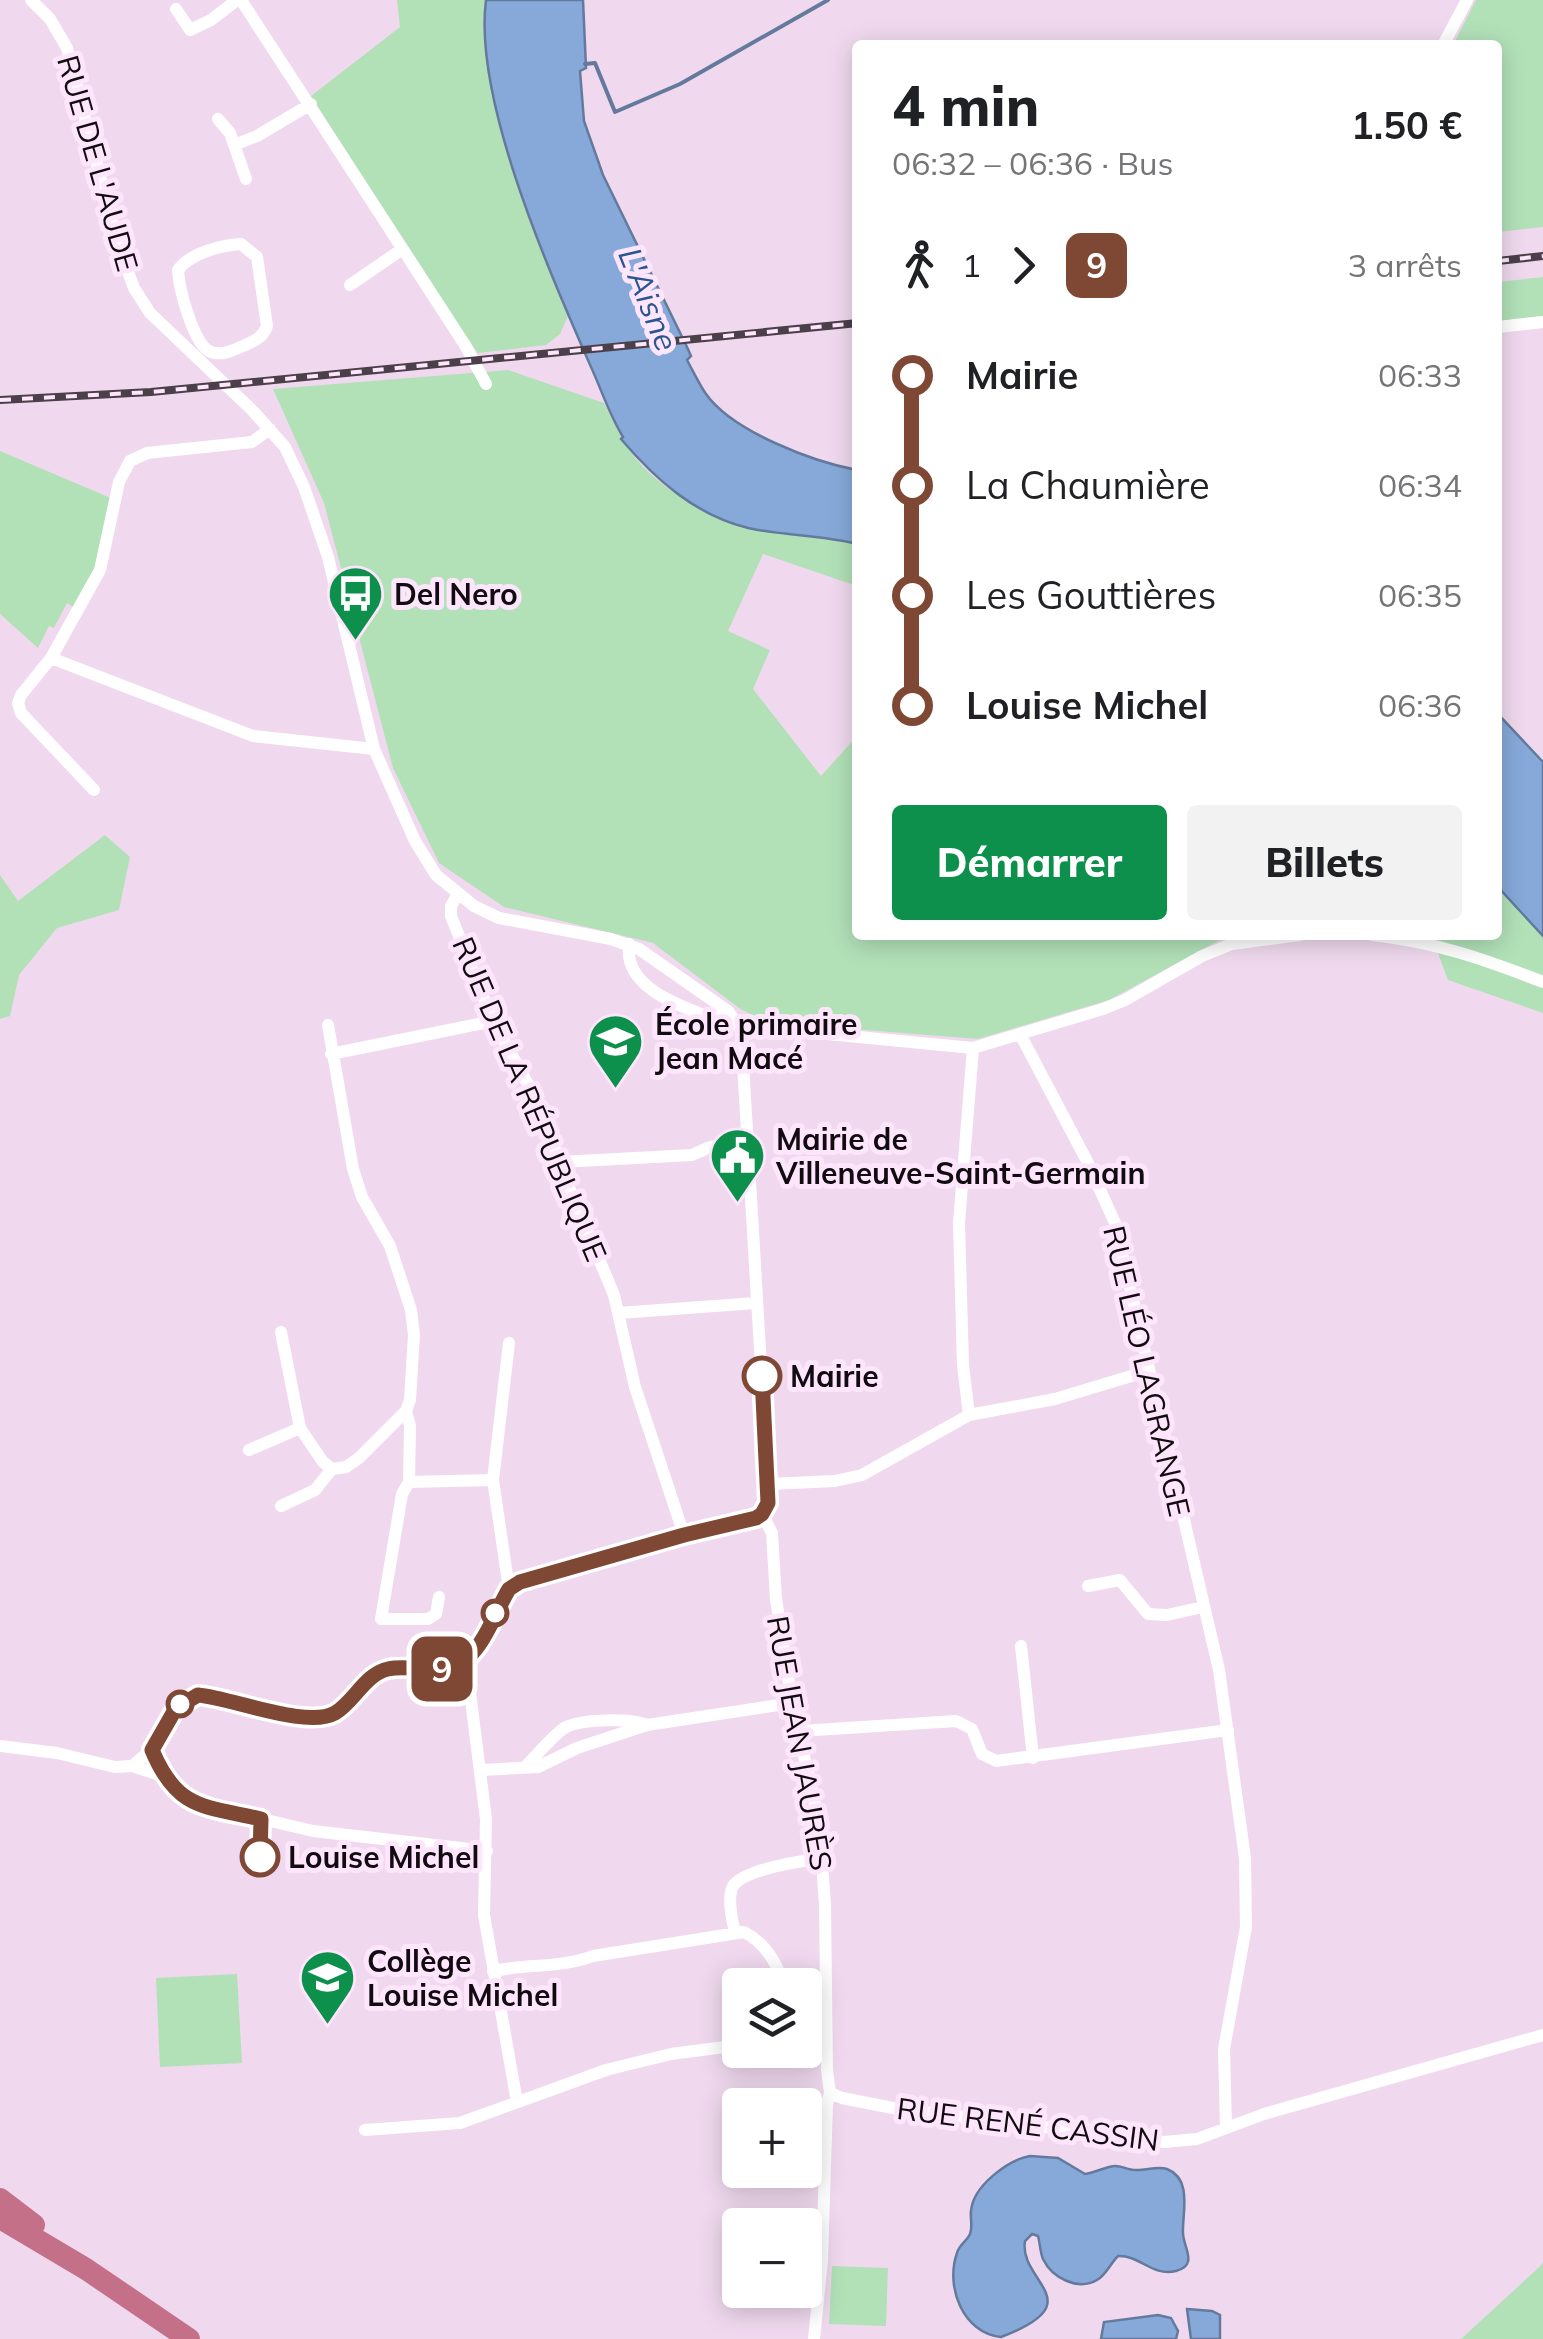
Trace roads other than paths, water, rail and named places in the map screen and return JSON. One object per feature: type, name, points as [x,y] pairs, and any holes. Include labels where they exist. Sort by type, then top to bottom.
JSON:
[{"type":"highway","points":[[0,2199],[86,2269]]},
{"type":"highway","points":[[0,2218],[86,2269],[189,2339]]},
{"type":"street","points":[[18,0],[33,3]]},
{"type":"street","points":[[176,9],[190,30],[239,0],[311,104],[401,250],[465,344],[486,384]]},
{"type":"street","points":[[1447,40],[1467,0]]},
{"type":"street","name":"RUE DE L'AUDE","points":[[33,3],[50,19],[66,48],[126,273],[150,312],[286,447],[317,518],[374,749],[415,841],[436,875],[458,894],[498,918],[629,944]]},
{"type":"street","points":[[234,145],[311,104]]},
{"type":"street","points":[[218,119],[230,133],[246,179]]},
{"type":"street","points":[[228,245],[250,248],[256,257],[265,304],[264,334],[230,351],[211,352],[191,322],[179,282],[178,270],[184,262],[228,245]]},
{"type":"street","points":[[350,284],[401,250]]},
{"type":"street","points":[[171,332],[191,322]]},
{"type":"street","points":[[1502,326],[1543,322]]},
{"type":"street","points":[[94,790],[18,708],[21,695],[52,658],[100,570],[121,476],[130,461],[147,453],[252,442],[262,420]]},
{"type":"street","points":[[52,658],[253,736],[374,749]]},
{"type":"street","name":"RUE DE LA RÉPUBLIQUE","points":[[458,894],[450,906],[451,916],[493,1021],[541,1108],[614,1294],[635,1387],[684,1535]]},
{"type":"street","points":[[741,1030],[755,1028],[973,1048],[1125,1000],[1202,956],[1232,944],[1262,940]]},
{"type":"street","points":[[1420,940],[1460,950],[1543,982]]},
{"type":"street","points":[[132,1766],[152,1750],[176,1708],[198,1695],[317,1718],[337,1712],[376,1674],[389,1669],[446,1669],[466,1661],[509,1589],[550,1572],[762,1514],[768,1503],[768,1484],[741,1030],[725,1014],[655,958],[629,944],[627,956],[645,985],[666,1000],[715,1019],[725,1014]]},
{"type":"street","points":[[331,1054],[493,1021]]},
{"type":"street","points":[[281,1506],[315,1490],[332,1469],[346,1467],[359,1458],[406,1410],[410,1400],[414,1335],[410,1310],[390,1246],[362,1197],[352,1169],[328,1025]]},
{"type":"street","name":"RUE LÉO LAGRANGE","points":[[1020,1034],[1087,1161],[1114,1223],[1219,1670],[1245,1858],[1246,1927],[1224,2048],[1226,2127]]},
{"type":"street","points":[[969,1414],[958,1224],[973,1048]]},
{"type":"street","points":[[560,1162],[692,1155],[710,1147],[746,1144]]},
{"type":"street","points":[[619,1313],[756,1303]]},
{"type":"street","points":[[282,1332],[300,1428],[332,1469]]},
{"type":"street","points":[[509,1344],[493,1480],[509,1589]]},
{"type":"street","points":[[768,1484],[862,1476],[969,1414],[1055,1400],[1148,1372]]},
{"type":"street","points":[[406,1410],[410,1426],[409,1482],[402,1494],[381,1618],[428,1619],[436,1614],[440,1597]]},
{"type":"street","points":[[249,1450],[300,1428]]},
{"type":"street","points":[[409,1482],[493,1480]]},
{"type":"street","name":"RUE JEAN JAURÈS","points":[[762,1514],[772,1533],[776,1599],[792,1703],[820,1822],[823,1859],[830,2093],[814,2339]]},
{"type":"street","points":[[1088,1586],[1120,1580],[1142,1609],[1156,1616],[1203,1606]]},
{"type":"street","points":[[1021,1646],[1033,1758]]},
{"type":"street","points":[[466,1661],[487,1852],[484,1915],[517,2102]]},
{"type":"street","points":[[481,1770],[538,1766],[647,1724],[792,1703]]},
{"type":"street","points":[[525,1767],[569,1726],[613,1720],[647,1724]]},
{"type":"street","points":[[800,1731],[956,1721],[972,1729],[976,1744],[989,1759],[1033,1758],[1228,1730]]},
{"type":"street","points":[[558,1734],[577,1748]]},
{"type":"street","points":[[0,1746],[115,1767],[132,1766],[163,1776]]},
{"type":"street","points":[[152,1750],[163,1776],[190,1802],[313,1831],[487,1852]]},
{"type":"street","points":[[735,1932],[732,1893],[737,1882],[769,1868],[823,1859]]},
{"type":"street","points":[[493,1971],[520,1965],[572,1964],[593,1956],[735,1932],[751,1935],[777,1968]]},
{"type":"street","name":"RUE RENÉ CASSIN","points":[[830,2093],[893,2108],[1164,2142],[1197,2139],[1226,2127],[1543,2035]]},
{"type":"street","points":[[822,2040],[826,2040]]},
{"type":"street","points":[[366,2130],[460,2124],[606,2070],[722,2047]]},
{"type":"water","name":"L'Aisne","points":[[486,0],[583,0],[586,68],[580,71],[584,121],[603,175],[691,356],[687,360],[706,394],[735,421],[797,452],[852,469],[852,543],[748,528],[711,514],[677,494],[621,439],[519,187],[491,87],[485,41]]},
{"type":"water","points":[[1502,718],[1543,762],[1543,936],[1502,891]]},
{"type":"water","points":[[1030,2156],[1058,2158],[1085,2174],[1117,2166],[1134,2170],[1164,2168],[1175,2174],[1183,2189],[1187,2264],[1168,2272],[1118,2256],[1097,2280],[1074,2283],[1047,2266],[1038,2236],[1032,2234],[1025,2241],[1026,2255],[1045,2291],[1048,2302],[1043,2313],[1001,2337],[976,2327],[960,2306],[953,2280],[957,2253],[970,2234],[973,2202],[1002,2169]]},
{"type":"water","points":[[1187,2309],[1220,2315],[1220,2339],[1191,2339]]},
{"type":"water","points":[[1158,2315],[1171,2318],[1178,2331],[1176,2339],[1101,2339],[1104,2322]]},
{"type":"waterway","points":[[585,64],[595,63],[615,112],[680,84],[828,0]]},
{"type":"railway","points":[[1502,261],[1543,256]]},
{"type":"railway","points":[[0,400],[151,392],[852,324]]},
{"type":"place","name":"Del Nero","points":[[355,643]]},
{"type":"place","name":"École primaire Jean Macé","points":[[616,1090]]},
{"type":"place","name":"Mairie de Villeneuve-Saint-Germain","points":[[737,1205]]},
{"type":"place","name":"Mairie","points":[[762,1376]]},
{"type":"place","name":"Louise Michel","points":[[260,1857]]},
{"type":"place","name":"Collège Louise Michel","points":[[328,2027]]}]
